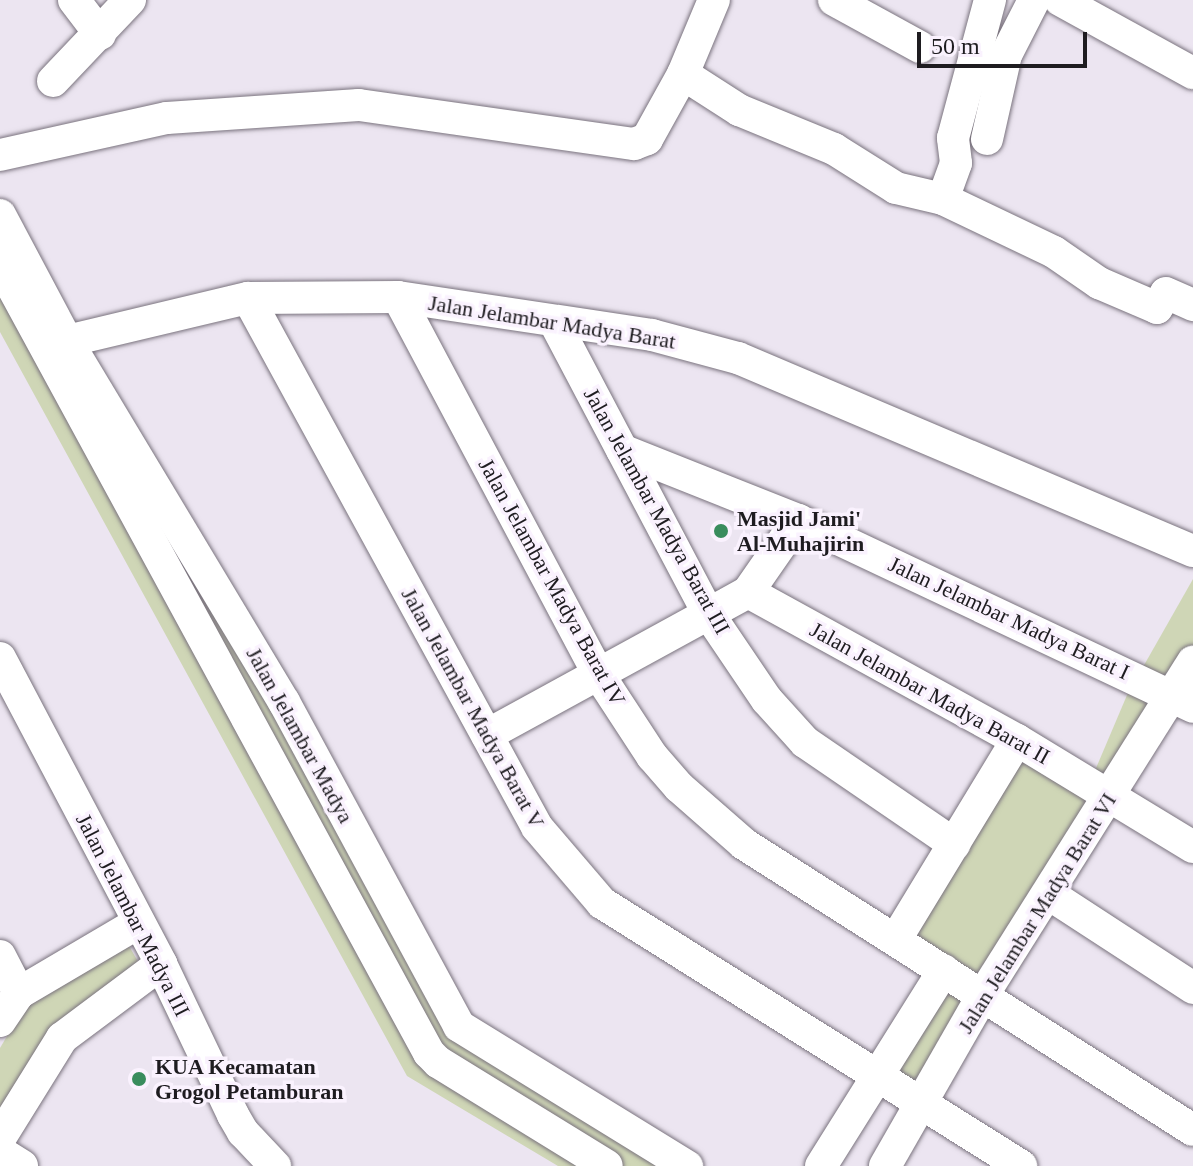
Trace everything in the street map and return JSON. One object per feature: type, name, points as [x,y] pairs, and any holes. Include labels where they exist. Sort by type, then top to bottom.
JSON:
[{"type":"street","points":[[74,0],[100,34]]},
{"type":"street","points":[[53,81],[130,0]]},
{"type":"street","points":[[0,155],[167,118],[359,105],[634,144],[647,139],[683,74],[714,0]]},
{"type":"street","points":[[834,0],[920,47]]},
{"type":"street","points":[[943,199],[956,163],[953,138],[990,0]]},
{"type":"street","points":[[987,139],[1006,55],[1034,0]]},
{"type":"street","points":[[1060,0],[1188,71]]},
{"type":"street","points":[[683,74],[739,110],[834,149],[896,188],[943,199],[1054,252],[1099,283],[1155,307],[1159,307],[1166,293],[1193,305]]},
{"type":"street","name":"Jalan Jelambar Madya","points":[[0,215],[67,341],[284,702],[459,1026],[687,1166]]},
{"type":"street","name":"Jalan Jelambar Madya","points":[[0,264],[249,716],[433,1059],[592,1162]]},
{"type":"street","name":"Jalan Jelambar Madya Barat","points":[[67,341],[248,298],[398,297],[652,335],[738,358],[1193,551]]},
{"type":"street","name":"Jalan Jelambar Madya Barat IV","points":[[398,297],[599,675],[652,756],[713,819],[755,851],[1193,1130]]},
{"type":"street","name":"Jalan Jelambar Madya Barat V","points":[[248,298],[537,827],[602,903],[879,1074],[1021,1166]]},
{"type":"street","name":"Jalan Jelambar Madya Barat III","points":[[554,321],[708,613],[767,700],[796,734],[954,844]]},
{"type":"street","name":"Jalan Jelambar Madya Barat I","points":[[622,450],[798,520],[1183,701]]},
{"type":"street","points":[[487,735],[748,592],[798,520]]},
{"type":"street","name":"Jalan Jelambar Madya Barat II","points":[[748,592],[1017,740],[1193,847]]},
{"type":"street","name":"Jalan Jelambar Madya III","points":[[0,658],[161,964],[233,1115],[243,1132],[275,1166]]},
{"type":"street","name":"Jalan Jelambar Madya Barat VI","points":[[885,1166],[983,995],[1110,795],[1183,701],[1193,662]]},
{"type":"street","points":[[249,716],[284,702]]},
{"type":"street","points":[[896,939],[1017,740]]},
{"type":"street","points":[[271,757],[305,742]]},
{"type":"street","points":[[1049,894],[1193,988]]},
{"type":"street","points":[[0,956],[6,1008],[138,923]]},
{"type":"street","points":[[0,1138],[62,1038],[161,964]]},
{"type":"street","points":[[821,1166],[944,970]]},
{"type":"street","points":[[592,1162],[610,1120]]},
{"type":"street","points":[[0,1152],[22,1166]]},
{"type":"green space","points":[[0,200],[473,1022],[700,1166],[558,1166],[407,1076],[0,332]]},
{"type":"green space","points":[[1193,579],[1193,656],[1172,690],[1139,674]]},
{"type":"green space","points":[[1133,681],[1168,696],[1126,794],[1091,779]]},
{"type":"green space","points":[[1018,744],[1107,796],[995,990],[906,939]]},
{"type":"green space","points":[[129,946],[140,965],[0,1126],[0,1048],[23,1009]]},
{"type":"green space","points":[[946,971],[979,995],[921,1100],[881,1073]]},
{"type":"place","name":"Masjid Jami' Al-Muhajirin","points":[[721,531]]},
{"type":"place","name":"KUA Kecamatan Grogol Petamburan","points":[[139,1079]]}]
